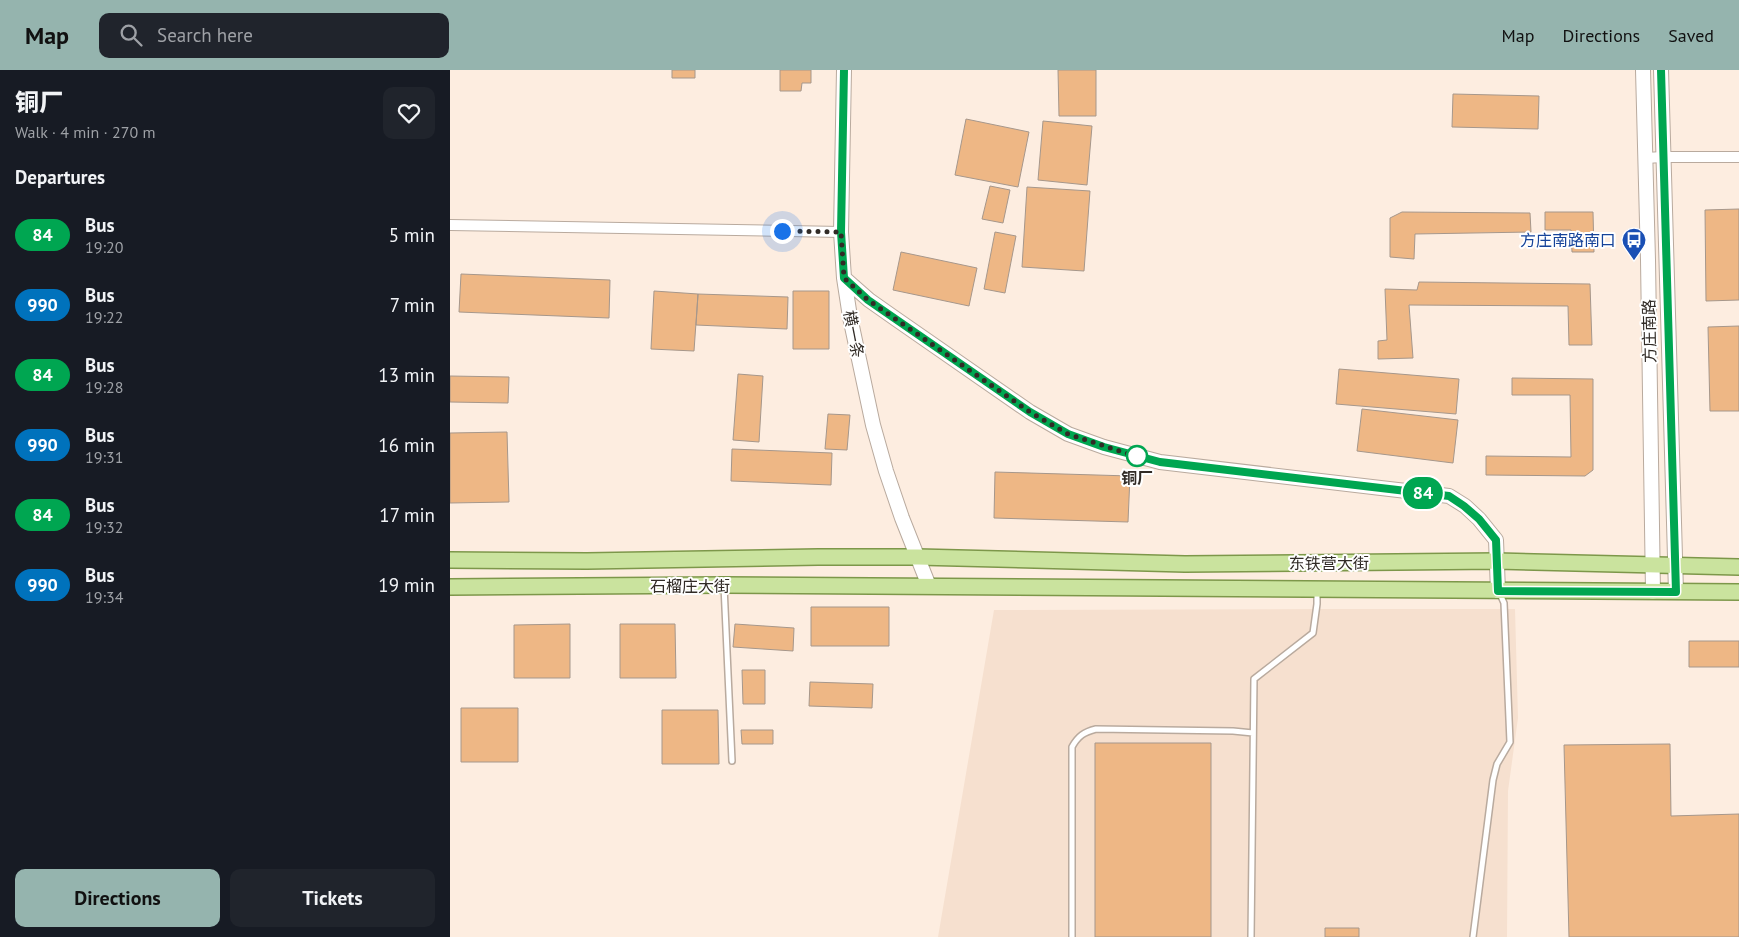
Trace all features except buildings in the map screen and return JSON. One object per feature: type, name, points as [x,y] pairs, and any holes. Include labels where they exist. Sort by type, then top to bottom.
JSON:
[{"type":"main road","name":"东铁营大街","points":[[918,556],[1185,564],[1497,562],[1739,567]]},
{"type":"main road","name":"石榴庄大街","points":[[450,560],[587,562],[918,556]]},
{"type":"main road","name":"东铁营大街","points":[[930,586],[1739,592]]},
{"type":"main road","name":"石榴庄大街","points":[[450,587],[930,586]]},
{"type":"street","name":"横一条","points":[[844,70],[841,232],[844,278],[855,346],[873,425],[902,518],[930,586]]},
{"type":"street","name":"方庄南路","points":[[1643,70],[1652,592]]},
{"type":"street","name":"方庄南路","points":[[1661,70],[1676,592]]},
{"type":"street","points":[[1645,158],[1663,156],[1739,157]]},
{"type":"street","points":[[450,225],[841,232]]},
{"type":"street","points":[[844,278],[868,300],[1030,412],[1068,434],[1104,447],[1160,462],[1449,496],[1464,506],[1489,529],[1496,540],[1498,591]]},
{"type":"lane","points":[[724,585],[732,761]]},
{"type":"lane","points":[[1251,937],[1254,679],[1313,633],[1317,588]]},
{"type":"lane","points":[[1473,937],[1493,780],[1497,764],[1510,742],[1504,603],[1498,591]]},
{"type":"lane","points":[[1072,937],[1072,748],[1076,739],[1084,732],[1096,730],[1233,731],[1253,733]]},
{"type":"shaded area","points":[[1515,609],[1518,718],[1508,791],[1507,937],[938,937],[994,610]]},
{"type":"bus line","name":"84","points":[[844,70],[841,232],[844,278],[868,300],[1030,412],[1068,434],[1104,447],[1160,462],[1449,496],[1479,519],[1496,540],[1498,591],[1676,592],[1661,70]]},
{"type":"place","name":"方庄南路南口","points":[[1634,261]]},
{"type":"place","name":"铜厂","points":[[1137,456]]},
{"type":"route","points":[[782,231],[841,232],[844,278],[868,300],[1030,412],[1068,434],[1137,456]]}]
